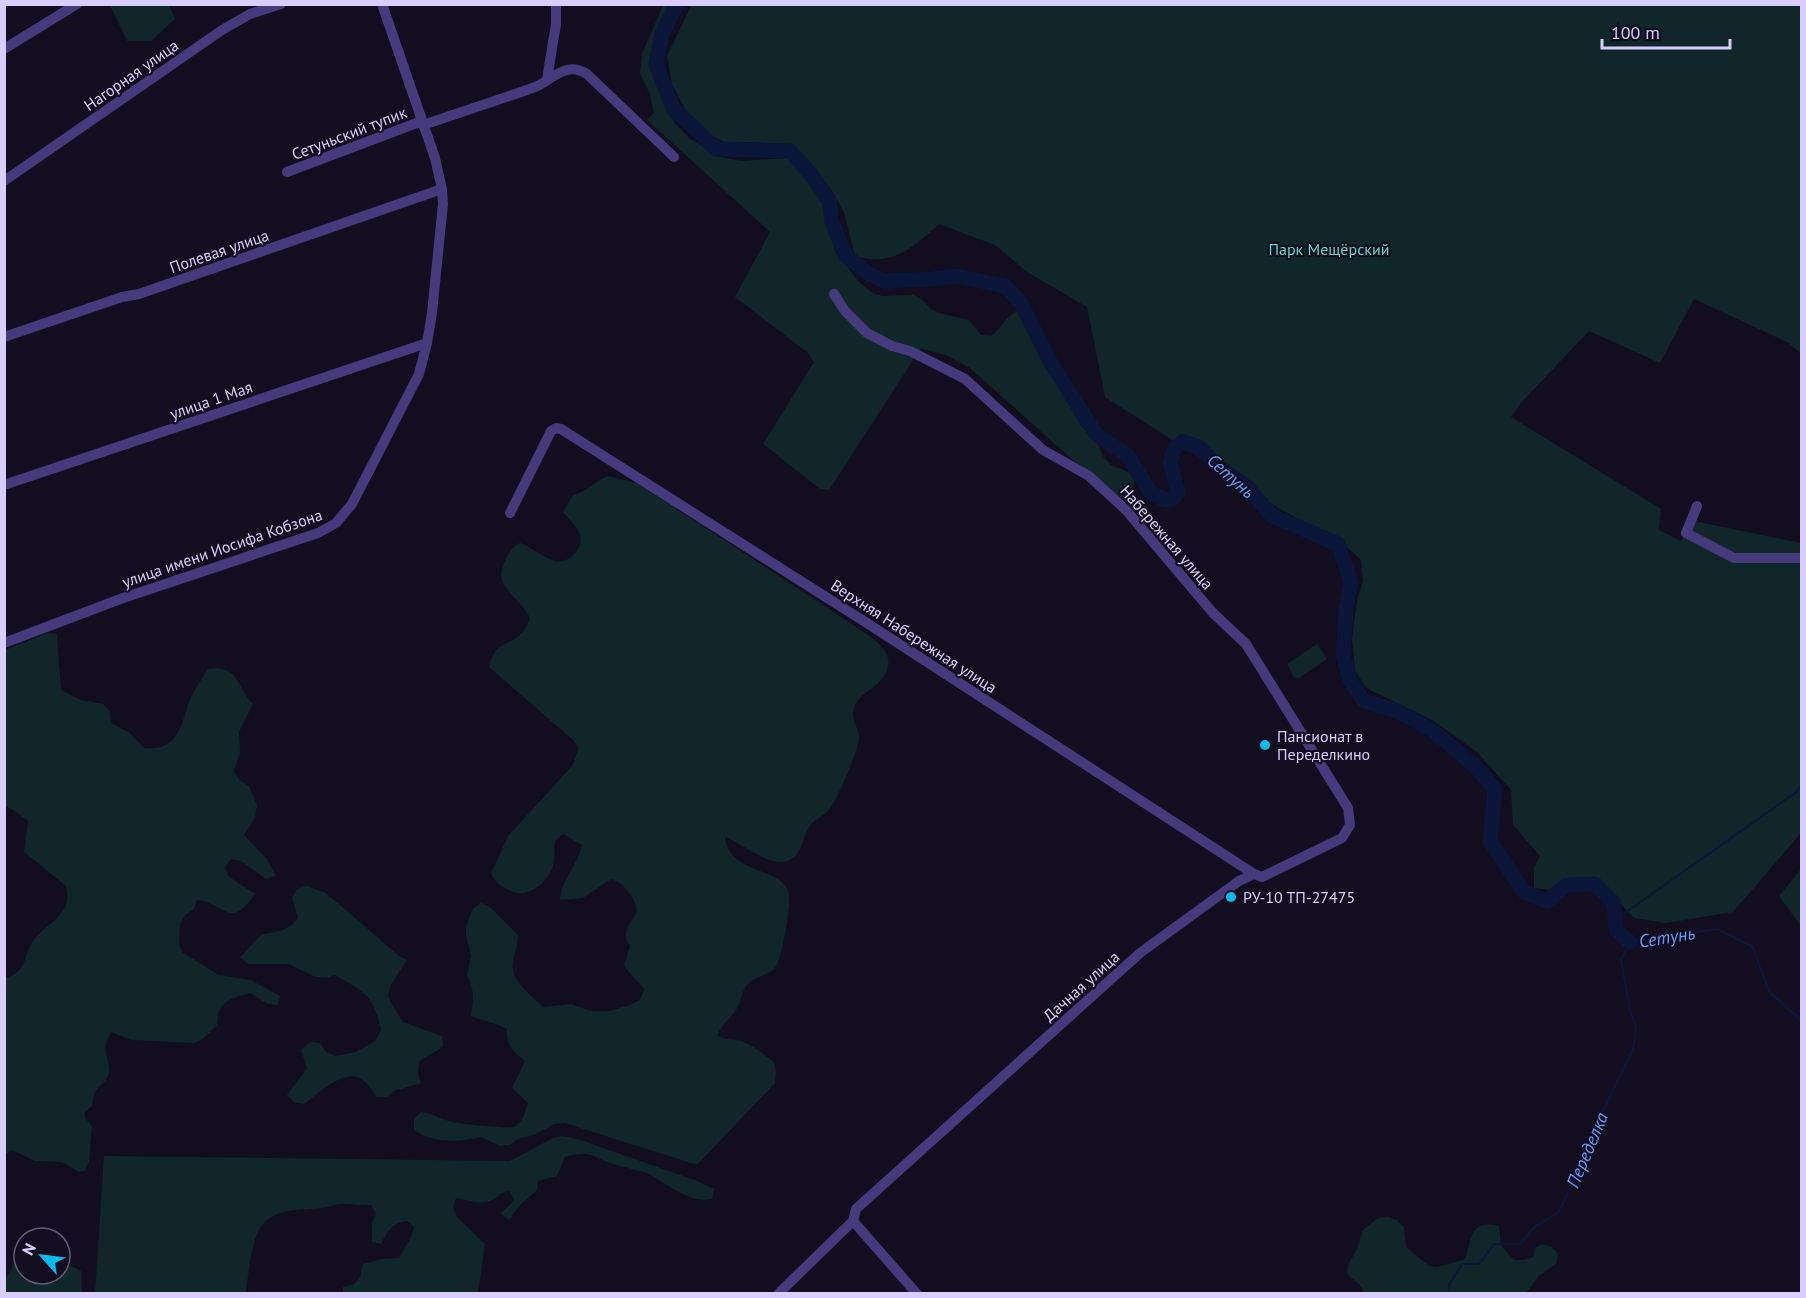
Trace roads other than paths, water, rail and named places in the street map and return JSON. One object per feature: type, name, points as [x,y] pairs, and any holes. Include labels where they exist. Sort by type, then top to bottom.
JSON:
[{"type":"street","points":[[4,49],[77,4]]},
{"type":"street","name":"Нагорная улица","points":[[4,182],[222,30],[250,14],[280,4]]},
{"type":"street","name":"улица имени Иосифа Кобзона","points":[[4,643],[123,598],[318,533],[336,523],[352,504],[412,390],[427,343],[441,226],[442,189],[435,158],[382,4]]},
{"type":"street","points":[[547,79],[556,24],[556,4]]},
{"type":"street","name":"Сетуньский тупик","points":[[287,172],[423,123],[527,90],[542,84],[565,69],[573,68],[580,70],[674,157]]},
{"type":"street","name":"Полевая улица","points":[[4,337],[122,297],[139,294],[442,189]]},
{"type":"street","name":"Набережная улица","points":[[834,294],[845,311],[867,333],[892,346],[910,351],[965,379],[1043,450],[1089,476],[1126,510],[1213,613],[1245,644],[1348,808],[1350,825]]},
{"type":"street","name":"улица 1 Мая","points":[[4,485],[427,343]]},
{"type":"street","name":"Верхняя Набережная улица","points":[[510,513],[551,431],[556,428],[561,429],[870,625],[1254,874]]},
{"type":"street","points":[[1697,506],[1686,533],[1734,558],[1802,558]]},
{"type":"street","name":"Дачная улица","points":[[853,1221],[856,1209],[1140,953],[1239,881],[1254,874],[1262,877],[1342,838],[1350,825]]},
{"type":"street","points":[[778,1293],[853,1221],[917,1293]]},
{"type":"waterway","name":"Сетунь","points":[[677,4],[662,34],[656,64],[673,108],[716,149],[790,151],[813,177],[830,202],[832,222],[846,256],[868,273],[884,281],[956,276],[1005,286],[1021,303],[1051,363],[1096,434],[1128,456],[1151,493],[1165,500],[1173,499],[1178,492],[1170,462],[1175,447],[1183,442],[1199,447],[1219,467],[1247,487],[1272,516],[1338,544],[1351,582],[1346,609],[1343,656],[1351,682],[1364,701],[1397,711],[1432,730],[1476,767],[1495,789],[1490,841],[1524,892],[1547,901],[1567,885],[1595,884],[1614,903],[1616,930],[1630,942]]},
{"type":"waterway","points":[[1615,920],[1795,793],[1802,785]]},
{"type":"waterway","name":"Переделка","points":[[1450,1294],[1449,1285],[1462,1264],[1479,1264],[1494,1244],[1520,1244],[1534,1227],[1558,1213],[1572,1185],[1585,1148],[1633,1049],[1636,1027],[1630,1011],[1621,960],[1630,942],[1717,929],[1753,947],[1769,992],[1802,1021]]},
{"type":"place","name":"Пансионат в Переделкино","points":[[1265,745]]},
{"type":"place","name":"РУ-10 ТП-27475","points":[[1231,897]]},
{"type":"park label","name":"Парк Мещёрский","points":[[1329,249]]}]
